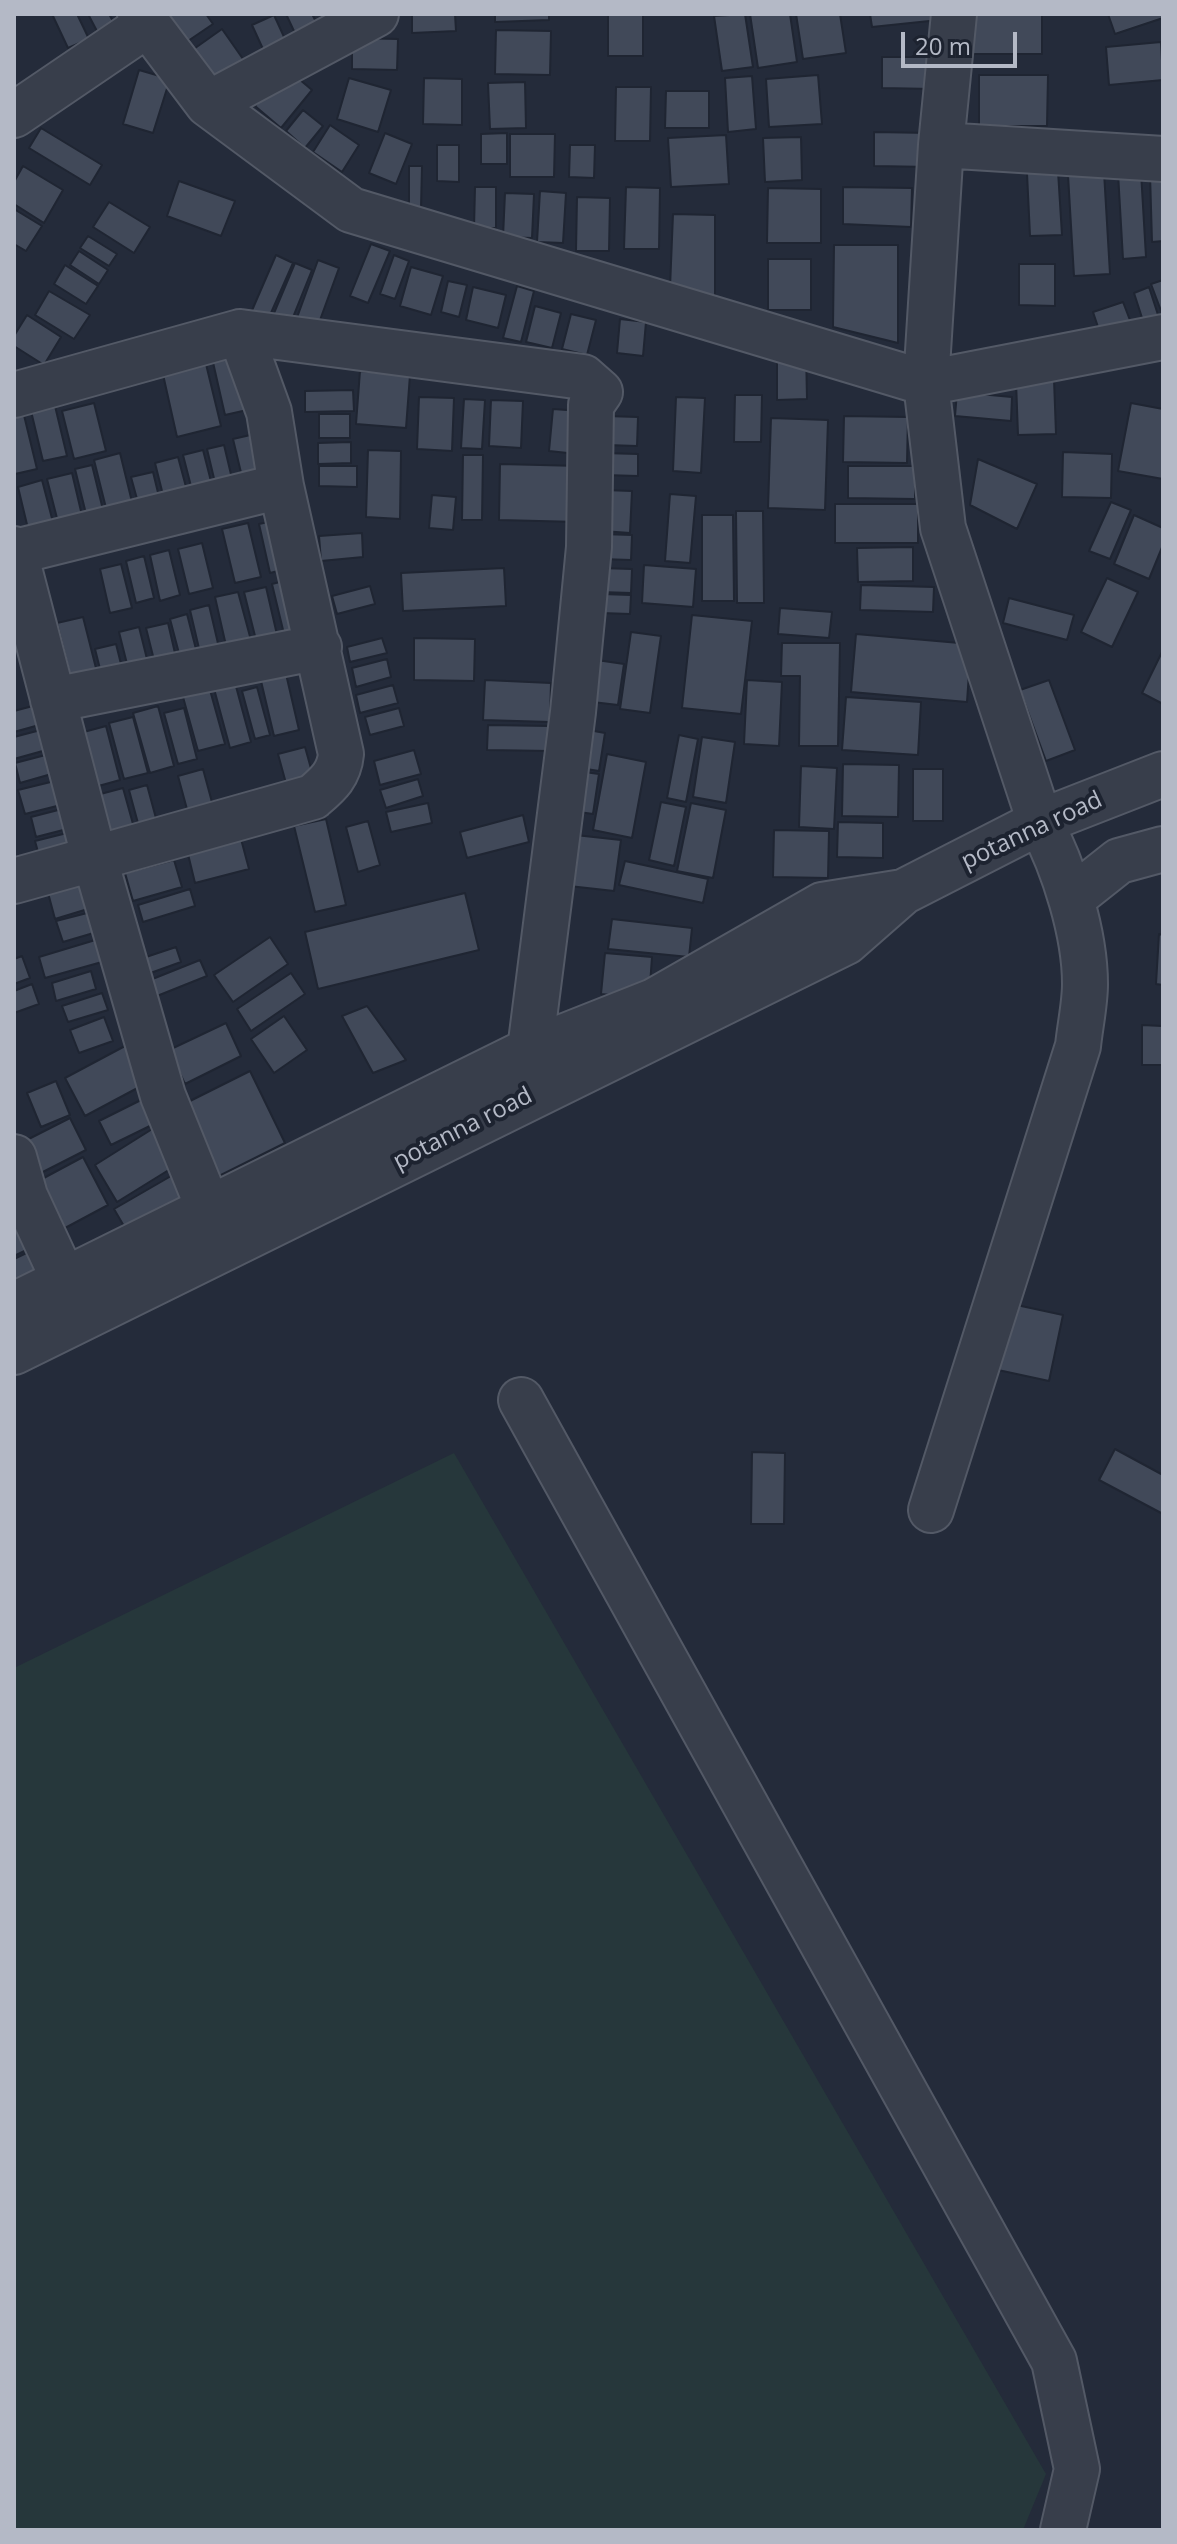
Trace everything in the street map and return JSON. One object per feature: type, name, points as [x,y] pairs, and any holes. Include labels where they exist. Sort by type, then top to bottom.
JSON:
[{"type":"street","points":[[208,104],[376,14]]},
{"type":"street","points":[[931,1510],[1078,1046],[1085,982],[1060,867],[943,528],[926,383],[941,145],[954,14]]},
{"type":"street","points":[[14,115],[144,19],[208,104],[351,210],[926,383],[1163,337]]},
{"type":"street","points":[[941,145],[1163,159]]},
{"type":"street","points":[[14,395],[240,332],[583,377],[600,392],[591,405],[589,547],[573,712],[530,1050]]},
{"type":"street","points":[[14,881],[313,797],[333,780],[341,754],[319,647],[281,486],[269,412],[240,332]]},
{"type":"street","points":[[208,1207],[163,1096],[95,860],[14,551],[281,486]]},
{"type":"street","points":[[53,700],[319,647]]},
{"type":"street","name":"potanna road","points":[[14,1305],[530,1050],[654,1001],[822,905],[1060,867],[1163,774]]},
{"type":"street","points":[[1060,867],[1119,861],[1163,849]]},
{"type":"street","name":"potanna road","points":[[14,1352],[846,942],[903,892]]},
{"type":"street","points":[[14,1157],[25,1196],[64,1280]]},
{"type":"street","points":[[521,1400],[1054,2361],[1077,2469],[1063,2530]]},
{"type":"shaded area","points":[[454,1453],[1046,2474],[1023,2530],[14,2530],[14,1668]]},
{"type":"building","points":[[52,14],[77,14],[89,39],[68,48]]},
{"type":"building","points":[[88,14],[109,14],[115,25],[98,33]]},
{"type":"building","points":[[206,14],[213,24],[185,43],[166,16]]},
{"type":"building","points":[[286,14],[312,14],[323,35],[301,46]]},
{"type":"building","points":[[412,14],[455,14],[456,31],[412,33]]},
{"type":"building","points":[[495,14],[549,14],[549,20],[495,22]]},
{"type":"building","points":[[608,14],[643,14],[643,56],[608,56]]},
{"type":"building","points":[[745,14],[753,67],[722,71],[714,16]]},
{"type":"building","points":[[750,14],[790,14],[797,62],[758,68]]},
{"type":"building","points":[[796,14],[840,14],[846,53],[803,59]]},
{"type":"building","points":[[870,14],[938,14],[939,20],[872,27]]},
{"type":"building","points":[[971,14],[1042,14],[1042,54],[971,54]]},
{"type":"building","points":[[1108,14],[1163,14],[1163,18],[1115,34]]},
{"type":"building","points":[[274,15],[290,50],[268,60],[252,25]]},
{"type":"building","points":[[222,29],[250,69],[218,91],[191,51]]},
{"type":"building","points":[[496,30],[551,31],[550,75],[495,74]]},
{"type":"building","points":[[352,38],[398,39],[397,70],[352,69]]},
{"type":"building","points":[[1161,42],[1163,80],[1109,85],[1106,47]]},
{"type":"building","points":[[882,57],[933,57],[933,89],[882,88]]},
{"type":"building","points":[[286,68],[312,90],[281,128],[255,106]]},
{"type":"building","points":[[139,70],[170,79],[153,133],[123,124]]},
{"type":"building","points":[[818,75],[822,124],[769,127],[766,79]]},
{"type":"building","points":[[979,75],[1048,75],[1047,126],[979,126]]},
{"type":"building","points":[[752,76],[756,129],[728,132],[725,78]]},
{"type":"building","points":[[349,78],[391,90],[378,132],[337,119]]},
{"type":"building","points":[[424,78],[462,79],[462,125],[423,124]]},
{"type":"building","points":[[525,82],[526,128],[490,129],[488,83]]},
{"type":"building","points":[[616,87],[651,87],[650,141],[615,141]]},
{"type":"building","points":[[666,91],[709,91],[709,128],[665,128]]},
{"type":"building","points":[[303,110],[323,126],[305,148],[286,131]]},
{"type":"building","points":[[330,125],[359,145],[342,172],[313,152]]},
{"type":"building","points":[[41,128],[102,165],[90,185],[29,148]]},
{"type":"building","points":[[874,132],[930,133],[930,167],[874,166]]},
{"type":"building","points":[[385,133],[412,144],[396,184],[369,173]]},
{"type":"building","points":[[507,133],[507,164],[481,164],[481,134]]},
{"type":"building","points":[[510,134],[555,134],[554,177],[510,177]]},
{"type":"building","points":[[726,135],[729,184],[671,187],[668,138]]},
{"type":"building","points":[[801,137],[802,180],[765,182],[763,138]]},
{"type":"building","points":[[437,145],[459,145],[459,182],[437,181]]},
{"type":"building","points":[[570,145],[595,145],[594,178],[569,177]]},
{"type":"building","points":[[23,166],[63,190],[44,223],[14,204],[14,182]]},
{"type":"building","points":[[409,166],[422,166],[421,208],[409,208]]},
{"type":"building","points":[[1058,171],[1062,235],[1030,236],[1027,173]]},
{"type":"building","points":[[1104,172],[1110,274],[1074,276],[1068,175]]},
{"type":"building","points":[[1141,172],[1146,257],[1123,259],[1118,173]]},
{"type":"building","points":[[1150,174],[1163,174],[1163,241],[1152,242]]},
{"type":"building","points":[[179,181],[235,201],[221,236],[167,216]]},
{"type":"building","points":[[475,187],[496,187],[496,228],[474,228]]},
{"type":"building","points":[[626,187],[660,188],[659,249],[624,249]]},
{"type":"building","points":[[843,187],[912,188],[911,227],[843,224]]},
{"type":"building","points":[[768,188],[821,189],[821,243],[767,243]]},
{"type":"building","points":[[540,191],[566,193],[563,243],[537,242]]},
{"type":"building","points":[[505,193],[534,194],[532,238],[503,237]]},
{"type":"building","points":[[577,197],[610,198],[609,251],[576,251]]},
{"type":"building","points":[[109,202],[150,227],[134,253],[93,227]]},
{"type":"building","points":[[14,209],[42,226],[26,251],[14,244]]},
{"type":"building","points":[[673,214],[715,215],[715,298],[670,288]]},
{"type":"building","points":[[88,236],[117,254],[109,266],[80,248]]},
{"type":"building","points":[[371,244],[390,251],[368,303],[350,296]]},
{"type":"building","points":[[834,245],[898,245],[898,343],[833,327]]},
{"type":"building","points":[[79,251],[108,270],[99,284],[70,265]]},
{"type":"building","points":[[276,255],[293,263],[267,322],[250,315]]},
{"type":"building","points":[[394,255],[409,261],[395,299],[380,294]]},
{"type":"building","points":[[768,259],[811,259],[811,310],[768,310]]},
{"type":"building","points":[[318,260],[339,268],[312,342],[291,334]]},
{"type":"building","points":[[295,263],[312,270],[287,332],[269,325]]},
{"type":"building","points":[[1019,264],[1055,264],[1055,306],[1019,305]]},
{"type":"building","points":[[65,265],[98,286],[86,304],[54,284]]},
{"type":"building","points":[[411,267],[443,276],[431,315],[400,306]]},
{"type":"building","points":[[1163,280],[1163,316],[1151,284]]},
{"type":"building","points":[[448,281],[467,285],[459,317],[441,312]]},
{"type":"building","points":[[517,286],[534,291],[521,342],[503,338]]},
{"type":"building","points":[[473,287],[506,295],[498,328],[466,320]]},
{"type":"building","points":[[1149,287],[1160,321],[1145,327],[1134,293]]},
{"type":"building","points":[[49,291],[90,315],[74,339],[35,315]]},
{"type":"building","points":[[1123,302],[1133,328],[1102,339],[1093,312]]},
{"type":"building","points":[[535,306],[561,313],[552,348],[526,342]]},
{"type":"building","points":[[571,314],[596,320],[587,355],[562,349]]},
{"type":"building","points":[[27,315],[61,337],[44,365],[14,346],[14,336]]},
{"type":"building","points":[[620,319],[646,322],[643,356],[617,353]]},
{"type":"building","points":[[242,350],[256,408],[225,415],[212,358]]},
{"type":"building","points":[[777,350],[806,350],[807,399],[777,400]]},
{"type":"building","points":[[205,360],[221,426],[177,437],[162,370]]},
{"type":"building","points":[[360,371],[410,375],[406,428],[356,424]]},
{"type":"building","points":[[1054,379],[1056,434],[1018,435],[1016,381]]},
{"type":"building","points":[[353,390],[354,411],[305,412],[305,391]]},
{"type":"building","points":[[957,392],[1012,397],[1011,421],[955,416]]},
{"type":"building","points":[[735,395],[762,395],[761,442],[734,442]]},
{"type":"building","points":[[419,397],[454,398],[452,451],[417,449]]},
{"type":"building","points":[[676,397],[705,398],[701,473],[673,471]]},
{"type":"building","points":[[464,399],[485,400],[482,449],[461,448]]},
{"type":"building","points":[[491,400],[523,401],[521,448],[489,446]]},
{"type":"building","points":[[94,403],[106,451],[74,459],[62,411]]},
{"type":"building","points":[[1131,403],[1163,409],[1163,479],[1118,471]]},
{"type":"building","points":[[55,406],[67,456],[43,461],[31,411]]},
{"type":"building","points":[[22,407],[37,469],[15,474],[14,409]]},
{"type":"building","points":[[553,409],[581,411],[577,454],[549,451]]},
{"type":"building","points":[[319,414],[350,414],[350,438],[319,438]]},
{"type":"building","points":[[606,416],[638,417],[637,446],[606,445]]},
{"type":"building","points":[[844,416],[908,417],[907,463],[843,462]]},
{"type":"building","points":[[771,418],[828,420],[825,510],[768,508]]},
{"type":"building","points":[[259,433],[269,475],[243,481],[233,439]]},
{"type":"building","points":[[351,442],[351,463],[318,464],[318,443]]},
{"type":"building","points":[[224,445],[234,487],[217,491],[207,449]]},
{"type":"building","points":[[203,450],[214,493],[194,498],[183,455]]},
{"type":"building","points":[[368,450],[401,451],[400,519],[366,517]]},
{"type":"building","points":[[1063,452],[1112,454],[1111,498],[1062,497]]},
{"type":"building","points":[[120,453],[134,510],[108,516],[94,460]]},
{"type":"building","points":[[603,453],[638,454],[638,476],[603,475]]},
{"type":"building","points":[[463,455],[483,455],[482,520],[462,520]]},
{"type":"building","points":[[178,457],[189,498],[165,503],[155,463]]},
{"type":"building","points":[[978,459],[1037,484],[1017,529],[970,505]]},
{"type":"building","points":[[500,464],[580,466],[579,522],[499,520]]},
{"type":"building","points":[[92,465],[105,518],[88,522],[75,469]]},
{"type":"building","points":[[319,466],[357,466],[357,487],[319,486]]},
{"type":"building","points":[[848,466],[915,466],[915,499],[848,498]]},
{"type":"building","points":[[153,472],[161,505],[140,510],[131,477]]},
{"type":"building","points":[[72,473],[84,524],[60,530],[47,479]]},
{"type":"building","points":[[42,480],[55,530],[30,537],[18,487]]},
{"type":"building","points":[[604,490],[632,491],[630,533],[602,531]]},
{"type":"building","points":[[670,494],[696,496],[690,563],[665,561]]},
{"type":"building","points":[[432,495],[456,497],[453,530],[429,528]]},
{"type":"building","points":[[1111,502],[1131,510],[1110,559],[1089,551]]},
{"type":"building","points":[[835,504],[918,504],[918,543],[835,543]]},
{"type":"building","points":[[736,511],[763,511],[764,603],[737,603]]},
{"type":"building","points":[[702,515],[733,515],[734,601],[702,601]]},
{"type":"building","points":[[1134,515],[1163,528],[1163,545],[1149,579],[1114,564]]},
{"type":"building","points":[[278,520],[290,568],[270,573],[259,524]]},
{"type":"building","points":[[248,523],[261,577],[235,583],[222,529]]},
{"type":"building","points":[[362,533],[363,557],[321,561],[319,536]]},
{"type":"building","points":[[602,534],[632,535],[631,560],[600,559]]},
{"type":"building","points":[[202,543],[213,588],[189,594],[178,549]]},
{"type":"building","points":[[913,547],[913,581],[858,582],[857,548]]},
{"type":"building","points":[[169,550],[180,595],[160,601],[150,555]]},
{"type":"building","points":[[144,556],[154,598],[136,603],[126,561]]},
{"type":"building","points":[[121,564],[132,608],[110,613],[100,569]]},
{"type":"building","points":[[644,565],[696,569],[693,607],[642,603]]},
{"type":"building","points":[[504,568],[506,606],[403,611],[401,573]]},
{"type":"building","points":[[600,568],[632,569],[631,593],[599,592]]},
{"type":"building","points":[[295,578],[307,628],[284,634],[272,584]]},
{"type":"building","points":[[1107,578],[1138,592],[1112,647],[1081,632]]},
{"type":"building","points":[[861,585],[934,587],[933,612],[860,610]]},
{"type":"building","points":[[370,586],[375,604],[337,614],[332,596]]},
{"type":"building","points":[[266,587],[278,639],[257,644],[244,592]]},
{"type":"building","points":[[238,592],[252,644],[227,650],[215,597]]},
{"type":"building","points":[[602,594],[631,595],[630,614],[601,613]]},
{"type":"building","points":[[1009,598],[1074,615],[1067,640],[1003,623]]},
{"type":"building","points":[[209,605],[220,652],[201,657],[190,610]]},
{"type":"building","points":[[780,608],[832,612],[829,638],[778,634]]},
{"type":"building","points":[[187,614],[198,657],[181,661],[170,619]]},
{"type":"building","points":[[692,615],[752,621],[741,714],[682,708]]},
{"type":"building","points":[[83,617],[99,680],[73,687],[57,623]]},
{"type":"building","points":[[168,623],[178,666],[157,672],[146,628]]},
{"type":"building","points":[[139,627],[150,671],[130,676],[119,632]]},
{"type":"building","points":[[631,632],[661,636],[650,713],[620,709]]},
{"type":"building","points":[[856,634],[971,644],[967,702],[851,692]]},
{"type":"building","points":[[382,638],[387,653],[350,662],[347,647]]},
{"type":"building","points":[[414,638],[475,639],[474,681],[414,680]]},
{"type":"building","points":[[782,643],[840,643],[838,746],[799,746],[800,676],[781,676]]},
{"type":"building","points":[[116,644],[124,676],[103,681],[95,649]]},
{"type":"building","points":[[1163,650],[1163,704],[1142,693]]},
{"type":"building","points":[[387,659],[391,677],[356,687],[352,668]]},
{"type":"building","points":[[590,659],[624,664],[618,705],[584,701]]},
{"type":"building","points":[[286,674],[299,730],[274,736],[261,681]]},
{"type":"building","points":[[234,679],[251,742],[230,748],[213,685]]},
{"type":"building","points":[[485,680],[551,683],[550,722],[483,720]]},
{"type":"building","points":[[747,680],[782,682],[779,746],[744,744]]},
{"type":"building","points":[[1049,680],[1075,750],[1046,761],[1020,690]]},
{"type":"building","points":[[393,685],[398,703],[360,713],[356,695]]},
{"type":"building","points":[[257,687],[270,735],[255,739],[242,691]]},
{"type":"building","points":[[210,690],[225,744],[198,751],[183,697]]},
{"type":"building","points":[[846,697],[921,702],[918,755],[842,750]]},
{"type":"building","points":[[44,703],[50,722],[14,732],[14,711]]},
{"type":"building","points":[[158,706],[174,766],[150,773],[133,713]]},
{"type":"building","points":[[184,708],[197,759],[178,764],[164,713]]},
{"type":"building","points":[[399,708],[404,726],[370,735],[365,717]]},
{"type":"building","points":[[133,717],[148,773],[124,779],[109,723]]},
{"type":"building","points":[[488,725],[550,726],[550,751],[487,750]]},
{"type":"building","points":[[106,726],[120,780],[95,787],[80,733]]},
{"type":"building","points":[[52,727],[57,747],[14,759],[14,737]]},
{"type":"building","points":[[572,727],[605,733],[599,771],[567,766]]},
{"type":"building","points":[[679,735],[698,739],[686,802],[667,798]]},
{"type":"building","points":[[702,737],[735,742],[726,803],[693,797]]},
{"type":"building","points":[[305,747],[317,790],[290,798],[278,754]]},
{"type":"building","points":[[414,750],[421,774],[380,785],[374,761]]},
{"type":"building","points":[[57,752],[62,771],[20,783],[15,763]]},
{"type":"building","points":[[607,754],[646,762],[632,838],[593,830]]},
{"type":"building","points":[[843,764],[899,765],[898,817],[842,816]]},
{"type":"building","points":[[801,766],[837,768],[834,829],[799,827]]},
{"type":"building","points":[[203,769],[216,817],[191,824],[178,776]]},
{"type":"building","points":[[913,769],[943,769],[943,821],[913,821]]},
{"type":"building","points":[[570,770],[599,774],[593,814],[565,810]]},
{"type":"building","points":[[67,778],[73,802],[25,814],[18,790]]},
{"type":"building","points":[[418,779],[423,796],[386,808],[380,790]]},
{"type":"building","points":[[147,785],[160,833],[142,838],[129,790]]},
{"type":"building","points":[[123,788],[138,842],[107,850],[93,796]]},
{"type":"building","points":[[661,802],[686,807],[674,866],[649,860]]},
{"type":"building","points":[[428,803],[432,823],[391,832],[386,812]]},
{"type":"building","points":[[691,803],[726,810],[713,878],[677,871]]},
{"type":"building","points":[[66,808],[71,828],[36,837],[31,817]]},
{"type":"building","points":[[523,815],[529,842],[467,858],[460,832]]},
{"type":"building","points":[[326,819],[346,905],[315,912],[294,826]]},
{"type":"building","points":[[368,821],[380,865],[358,872],[346,827]]},
{"type":"building","points":[[838,822],[883,823],[883,858],[837,857]]},
{"type":"building","points":[[774,830],[829,831],[828,878],[773,877]]},
{"type":"building","points":[[75,831],[81,852],[41,863],[35,841]]},
{"type":"building","points":[[566,834],[621,840],[614,891],[560,885]]},
{"type":"building","points":[[241,839],[249,869],[195,883],[188,854]]},
{"type":"building","points":[[174,860],[182,887],[133,901],[125,873]]},
{"type":"building","points":[[625,861],[708,879],[703,903],[619,885]]},
{"type":"building","points":[[92,875],[101,905],[55,919],[47,889]]},
{"type":"building","points":[[190,889],[195,906],[143,922],[138,905]]},
{"type":"building","points":[[465,893],[479,950],[318,989],[305,932]]},
{"type":"building","points":[[91,912],[97,932],[63,942],[56,921]]},
{"type":"building","points":[[612,919],[692,928],[689,957],[608,949]]},
{"type":"building","points":[[1159,934],[1163,935],[1163,985],[1156,984]]},
{"type":"building","points":[[270,937],[288,964],[233,1002],[214,975]]},
{"type":"building","points":[[102,938],[109,960],[45,978],[39,957]]},
{"type":"building","points":[[176,947],[181,962],[145,975],[140,959]]},
{"type":"building","points":[[605,953],[652,957],[649,999],[601,994]]},
{"type":"building","points":[[22,956],[30,978],[14,984],[14,959]]},
{"type":"building","points":[[200,960],[207,976],[157,996],[150,980]]},
{"type":"building","points":[[91,971],[96,989],[56,1001],[52,983]]},
{"type":"building","points":[[291,973],[305,994],[251,1031],[237,1009]]},
{"type":"building","points":[[32,984],[39,1004],[14,1013],[14,991]]},
{"type":"building","points":[[102,993],[108,1010],[68,1022],[62,1006]]},
{"type":"building","points":[[367,1006],[406,1060],[373,1073],[342,1016]]},
{"type":"building","points":[[284,1016],[307,1050],[274,1073],[251,1039]]},
{"type":"building","points":[[104,1017],[113,1041],[79,1053],[70,1030]]},
{"type":"building","points":[[226,1023],[241,1056],[185,1084],[169,1050]]},
{"type":"building","points":[[1142,1025],[1162,1026],[1162,1065],[1142,1065]]},
{"type":"building","points":[[125,1046],[145,1084],[85,1116],[65,1078]]},
{"type":"building","points":[[250,1071],[285,1143],[217,1177],[182,1105]]},
{"type":"building","points":[[56,1081],[70,1115],[41,1127],[27,1093]]},
{"type":"building","points":[[145,1098],[156,1123],[111,1145],[99,1121]]},
{"type":"building","points":[[70,1118],[86,1150],[31,1178],[15,1146]]},
{"type":"building","points":[[157,1126],[180,1163],[117,1202],[95,1165]]},
{"type":"building","points":[[83,1157],[108,1205],[52,1235],[27,1187]]},
{"type":"building","points":[[178,1172],[192,1196],[128,1233],[114,1209]]},
{"type":"building","points":[[14,1200],[37,1245],[14,1256]]},
{"type":"building","points":[[39,1247],[52,1271],[14,1290],[14,1259]]},
{"type":"building","points":[[1012,1304],[1063,1315],[1049,1381],[998,1370]]},
{"type":"building","points":[[1115,1449],[1163,1475],[1163,1514],[1099,1480]]},
{"type":"building","points":[[752,1452],[785,1453],[784,1524],[751,1524]]}]
